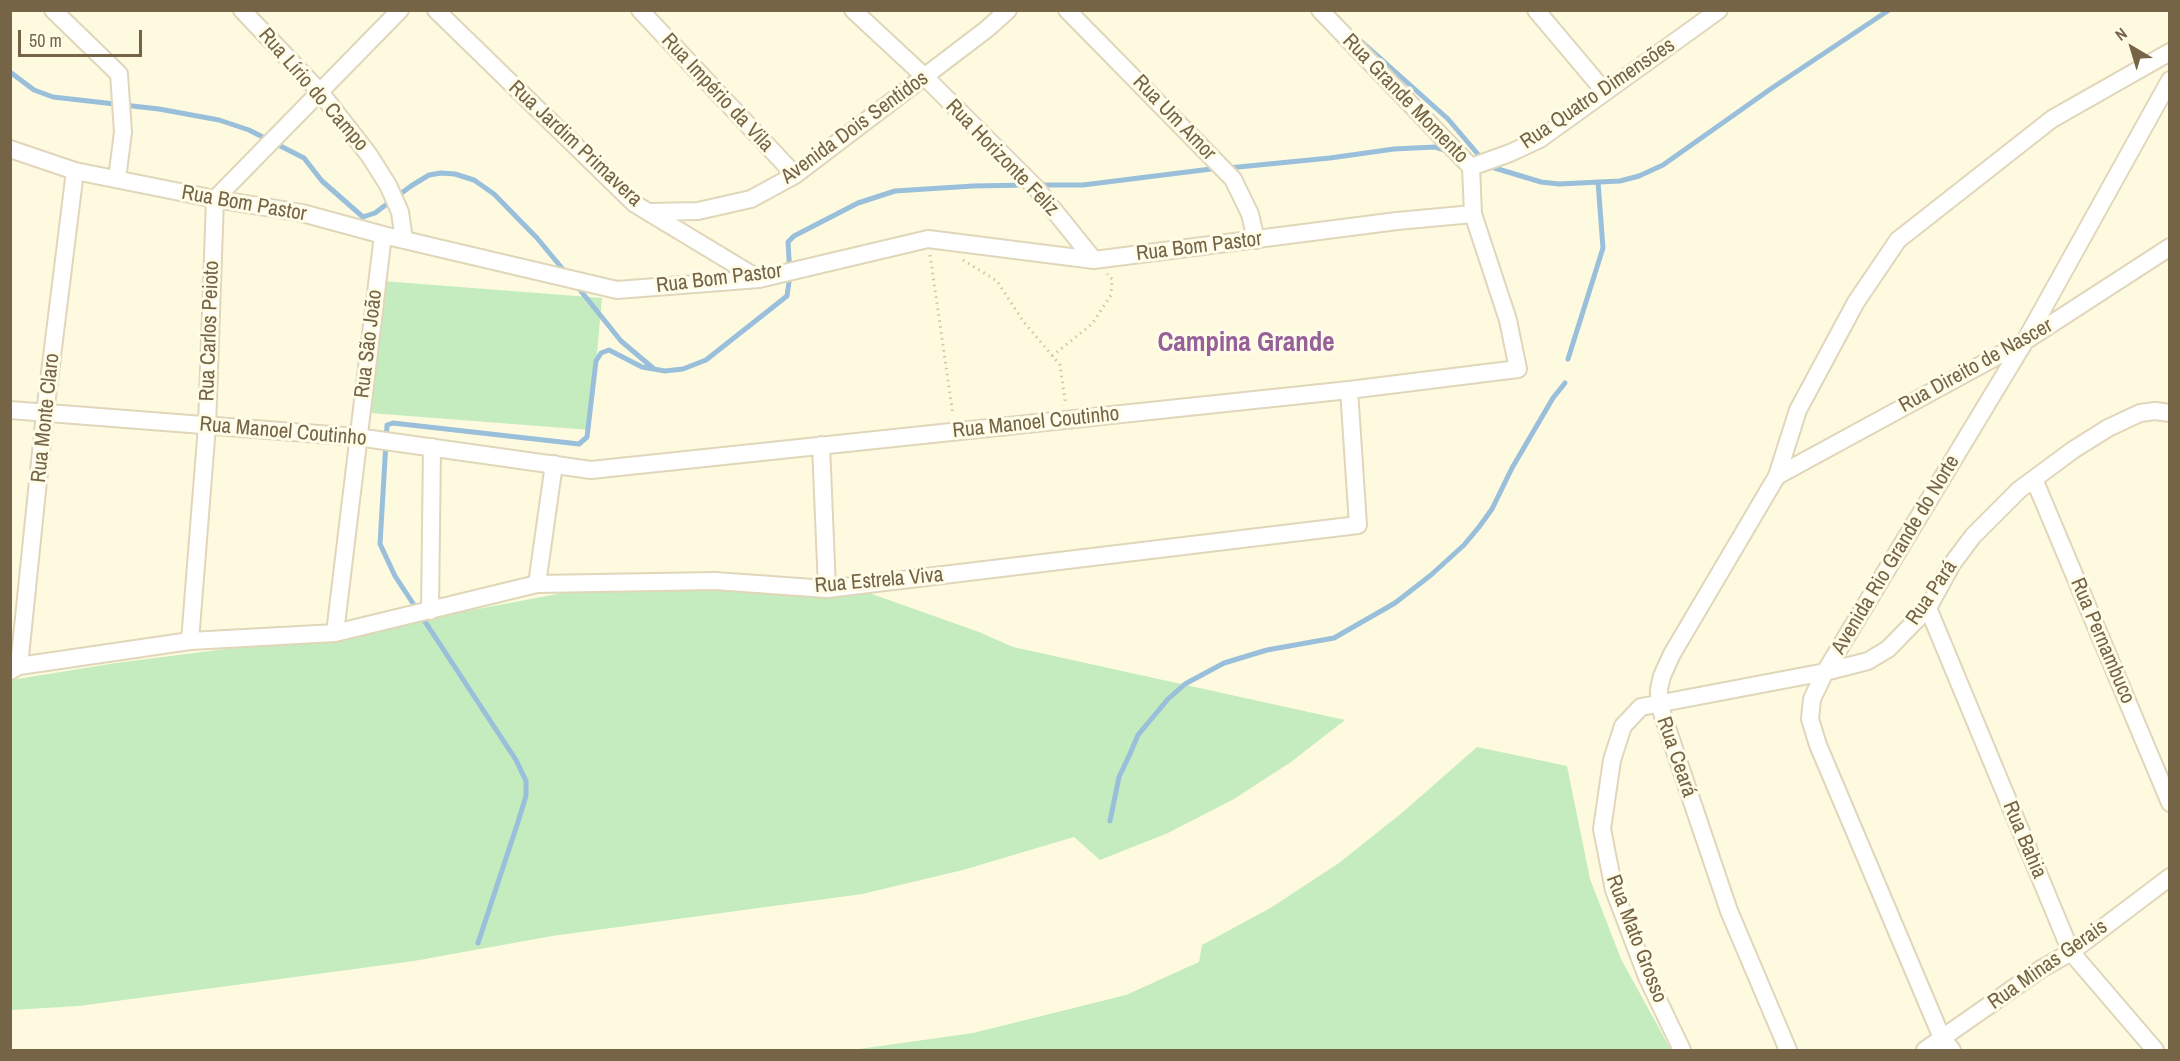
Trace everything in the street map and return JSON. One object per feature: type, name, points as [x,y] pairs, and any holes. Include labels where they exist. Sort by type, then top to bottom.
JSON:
[{"type":"street","points":[[53,10],[119,74],[123,132],[117,179]]},
{"type":"street","name":"Rua Lírio do Campo","points":[[242,10],[320,92],[369,155],[388,185],[400,212],[404,240]]},
{"type":"street","points":[[215,199],[400,10]]},
{"type":"street","name":"Rua Jardim Primavera","points":[[436,10],[635,204],[759,279]]},
{"type":"street","name":"Rua Império da Vila","points":[[640,10],[795,176]]},
{"type":"street","name":"Rua Horizonte Feliz","points":[[854,10],[1036,188],[1094,260]]},
{"type":"street","name":"Avenida Dois Sentidos","points":[[649,212],[698,211],[751,199],[795,176],[925,77],[1008,10]]},
{"type":"street","name":"Rua Um Amor","points":[[1067,10],[1233,179],[1250,214],[1256,240]]},
{"type":"street","name":"Rua Grande Momento","points":[[1320,10],[1471,167],[1473,214],[1508,320],[1518,369]]},
{"type":"street","points":[[1536,10],[1605,92]]},
{"type":"street","name":"Rua Quatro Dimensões","points":[[1471,167],[1540,139],[1719,10]]},
{"type":"street","name":"Rua Ceará","points":[[1788,1050],[1729,911],[1659,704],[1662,676],[1672,654],[1777,476],[1798,410],[1856,302],[1898,240],[2052,119],[2169,52]]},
{"type":"street","name":"Avenida Rio Grande do Norte","points":[[1947,1044],[1818,745],[1810,719],[1812,699],[1825,672],[2025,341],[2169,80]]},
{"type":"street","name":"Rua Bom Pastor","points":[[10,149],[75,171],[215,199],[302,213],[383,235],[617,290],[759,279],[911,242],[928,240],[1094,260],[1397,221],[1473,214]]},
{"type":"street","name":"Rua Monte Claro","points":[[15,668],[75,171]]},
{"type":"street","name":"Rua Carlos Peioto","points":[[190,641],[207,426],[215,199]]},
{"type":"street","name":"Rua São João","points":[[335,633],[383,235]]},
{"type":"street","name":"Rua Direito de Nascer","points":[[1777,476],[2025,341],[2169,247]]},
{"type":"street","name":"Rua Manoel Coutinho","points":[[10,410],[357,437],[591,470],[1349,390],[1518,369]]},
{"type":"street","name":"Rua Estrela Viva","points":[[15,668],[190,641],[335,633],[537,584],[715,581],[827,589],[1358,525],[1349,390]]},
{"type":"street","name":"Rua Pará","points":[[1659,704],[1825,672],[1868,661],[1894,643],[1928,608],[1952,564],[1973,536],[2019,490],[2073,450],[2108,428],[2140,413],[2155,411],[2169,413]]},
{"type":"street","points":[[821,446],[827,589]]},
{"type":"street","points":[[430,611],[432,447]]},
{"type":"street","points":[[537,584],[554,464]]},
{"type":"street","name":"Rua Pernambuco","points":[[2034,479],[2169,802]]},
{"type":"street","name":"Rua Bahia","points":[[1928,608],[2070,952],[2155,1050]]},
{"type":"street","name":"Rua Mato Grosso","points":[[1659,704],[1641,707],[1623,726],[1612,760],[1602,829],[1614,890],[1647,977],[1682,1050]]},
{"type":"street","name":"Rua Minas Gerais","points":[[1925,1050],[1947,1044],[2041,969],[2070,952],[2169,877]]},
{"type":"path","points":[[928,240],[956,431]]},
{"type":"path","points":[[957,256],[997,281],[1023,321],[1060,365],[1065,400],[1053,421]]},
{"type":"path","points":[[1052,356],[1092,324],[1111,295],[1112,279],[1094,260]]},
{"type":"green space","points":[[382,281],[602,298],[590,430],[370,413]]},
{"type":"green space","points":[[584,589],[869,593],[979,632],[1013,647],[1345,720],[1291,762],[1234,799],[1168,833],[1100,860],[1074,837],[963,870],[862,894],[552,936],[414,961],[79,1006],[11,1010],[11,680],[116,663],[350,633]]},
{"type":"green space","points":[[1477,747],[1567,766],[1590,879],[1621,959],[1671,1050],[852,1050],[973,1033],[1126,995],[1199,962],[1202,945],[1272,907],[1339,863],[1403,812]]},
{"type":"waterway","points":[[1488,166],[1541,182],[1559,184],[1620,181],[1639,176],[1663,165],[1772,88],[1889,10]]},
{"type":"waterway","points":[[1362,42],[1448,119],[1482,159]]},
{"type":"waterway","points":[[10,72],[34,90],[53,97],[159,109],[219,120],[249,130],[304,158],[322,181],[363,217],[375,213],[429,175],[455,174],[474,180],[494,194],[537,238],[566,273]]},
{"type":"waterway","points":[[1228,168],[1394,149],[1435,147],[1448,151]]},
{"type":"waterway","points":[[1038,185],[1083,185],[1219,168]]},
{"type":"waterway","points":[[1568,359],[1603,248],[1598,182]]},
{"type":"waterway","points":[[478,943],[526,796],[526,781],[516,760],[395,576],[380,544],[387,425],[393,423],[579,444],[587,437],[596,361],[601,353],[609,350],[642,367],[665,371],[683,369],[706,360],[787,296],[790,275],[788,242],[794,236],[858,203],[895,191],[1028,185]]},
{"type":"waterway","points":[[576,285],[621,341],[653,368]]},
{"type":"waterway","points":[[1110,821],[1119,777],[1138,735],[1168,699],[1185,684],[1224,663],[1267,650],[1334,638],[1395,603],[1431,575],[1464,545],[1492,509],[1512,468],[1553,398],[1565,383]]},
{"type":"district","name":"Campina Grande","points":[[1246,344]]}]
